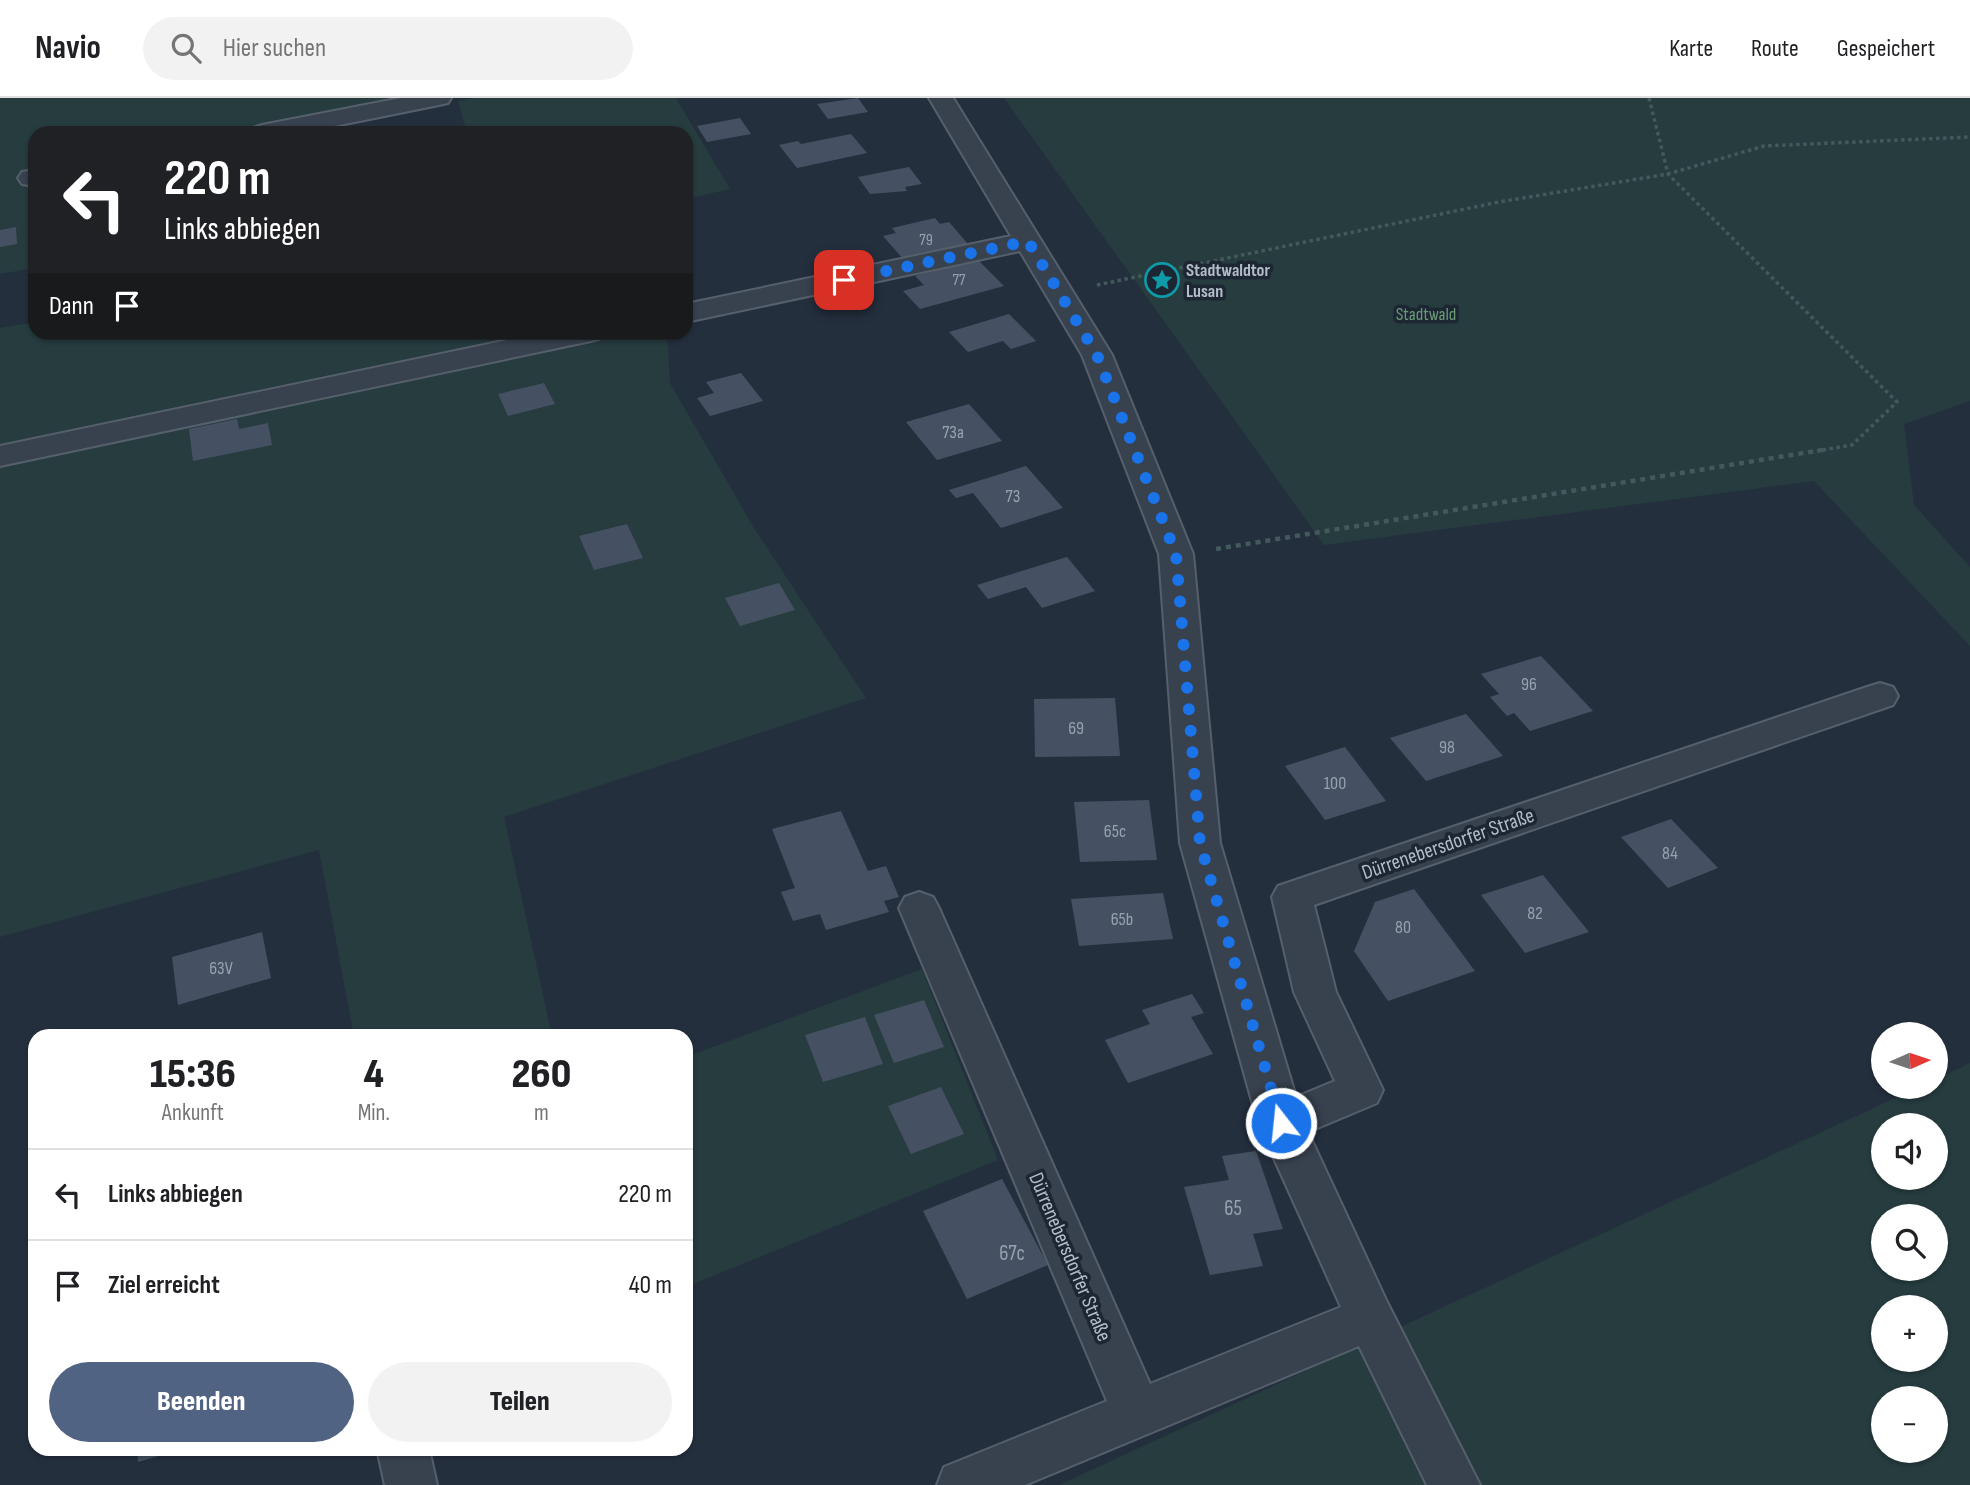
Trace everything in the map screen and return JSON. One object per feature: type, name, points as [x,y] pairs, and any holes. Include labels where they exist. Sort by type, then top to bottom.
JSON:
[{"type":"street","points":[[318,126],[439,98]]},
{"type":"street","points":[[940,98],[1097,355],[1176,554],[1200,843],[1281,1123],[1370,1318],[1454,1485]]},
{"type":"street","points":[[693,312],[1028,241]]},
{"type":"street","points":[[0,456],[553,340]]},
{"type":"street","name":"Dürrenebersdorfer Straße","points":[[1281,1123],[1361,1090],[1315,992],[1293,897],[1880,696]]},
{"type":"street","name":"Dürrenebersdorfer Straße","points":[[919,908],[1137,1413]]},
{"type":"street","points":[[963,1485],[1370,1318]]},
{"type":"street","points":[[405,1456],[411,1485]]},
{"type":"path","points":[[1216,549],[1852,445],[1897,402],[1668,174],[1649,98]]},
{"type":"path","points":[[1098,285],[1499,202],[1668,174],[1764,146],[1970,137]]},
{"type":"green space","points":[[0,98],[397,98],[263,126],[28,126],[28,269],[0,274]]},
{"type":"green space","points":[[474,98],[676,98],[693,126],[465,126],[458,101]]},
{"type":"green space","name":"Stadtwald","points":[[1004,98],[1970,98],[1970,401],[1904,424],[1914,505],[1970,567],[1970,646],[1814,481],[1324,545]]},
{"type":"green space","points":[[693,127],[730,189],[693,197]]},
{"type":"green space","points":[[28,323],[28,340],[667,340],[670,383],[754,528],[866,698],[504,817],[550,1029],[353,1029],[319,850],[0,937],[0,328]]},
{"type":"green space","points":[[922,969],[998,1160],[693,1284],[693,1054]]},
{"type":"green space","points":[[1970,1063],[1970,1485],[1059,1485],[1893,1099],[1948,1099],[1948,1073]]},
{"type":"building","points":[[858,98],[868,112],[828,119],[817,104]]},
{"type":"building","points":[[740,118],[751,134],[707,142],[697,126]]},
{"type":"building","points":[[851,134],[867,153],[797,168],[779,145],[798,141],[801,144]]},
{"type":"building","points":[[909,167],[922,184],[905,187],[907,191],[870,194],[858,177]]},
{"type":"building","points":[[935,218],[940,224],[949,222],[968,244],[903,259],[883,236],[896,233],[892,228]]},
{"type":"building","points":[[16,227],[17,244],[0,247],[0,230]]},
{"type":"building","points":[[977,259],[1004,286],[920,309],[903,291],[924,285],[915,276]]},
{"type":"building","points":[[1009,314],[1036,341],[1011,349],[1003,341],[968,352],[949,332]]},
{"type":"building","points":[[741,373],[763,401],[710,416],[697,398],[714,393],[706,382]]},
{"type":"building","points":[[544,383],[555,404],[508,416],[498,394]]},
{"type":"building","points":[[969,404],[1002,441],[937,460],[906,422]]},
{"type":"building","points":[[237,419],[239,429],[268,423],[272,445],[193,461],[189,429]]},
{"type":"building","points":[[1026,466],[1063,508],[1001,528],[973,493],[956,498],[949,490]]},
{"type":"building","points":[[627,524],[643,558],[594,570],[579,536]]},
{"type":"building","points":[[1067,557],[1095,591],[1042,608],[1026,587],[988,599],[977,585]]},
{"type":"building","points":[[779,583],[795,610],[740,626],[725,598]]},
{"type":"building","points":[[1541,656],[1593,711],[1530,731],[1514,713],[1507,716],[1490,697],[1499,694],[1481,674]]},
{"type":"building","points":[[1115,698],[1120,756],[1035,757],[1034,699]]},
{"type":"building","points":[[1466,714],[1503,756],[1426,781],[1390,738]]},
{"type":"building","points":[[1345,747],[1386,801],[1325,820],[1285,766]]},
{"type":"building","points":[[1149,800],[1157,860],[1080,862],[1074,802]]},
{"type":"building","points":[[841,811],[868,871],[886,866],[899,897],[884,901],[889,912],[826,930],[820,914],[793,921],[781,892],[795,888],[772,829]]},
{"type":"building","points":[[1671,819],[1718,868],[1668,888],[1621,837]]},
{"type":"building","points":[[1543,875],[1589,932],[1525,953],[1481,895]]},
{"type":"building","points":[[1414,889],[1475,971],[1388,1001],[1354,951],[1375,902]]},
{"type":"building","points":[[1163,893],[1173,939],[1079,946],[1071,899]]},
{"type":"building","points":[[262,932],[271,978],[178,1005],[172,957]]},
{"type":"building","points":[[1192,994],[1204,1013],[1191,1017],[1213,1054],[1128,1083],[1105,1040],[1150,1024],[1142,1010]]},
{"type":"building","points":[[924,1000],[944,1047],[894,1063],[874,1015]]},
{"type":"building","points":[[865,1017],[883,1064],[823,1082],[805,1035]]},
{"type":"building","points":[[941,1087],[964,1134],[911,1154],[888,1106]]},
{"type":"building","points":[[1256,1151],[1283,1229],[1253,1234],[1263,1266],[1210,1275],[1184,1187],[1229,1180],[1222,1156]]},
{"type":"building","points":[[1002,1179],[1048,1265],[967,1299],[923,1211]]},
{"type":"building","points":[[138,1456],[158,1456],[138,1462]]},
{"type":"place","name":"Stadtwaldtor Lusan","points":[[1162,280]]},
{"type":"route","points":[[844,280],[1028,241],[1097,355],[1176,554],[1200,843],[1281,1123]]}]
